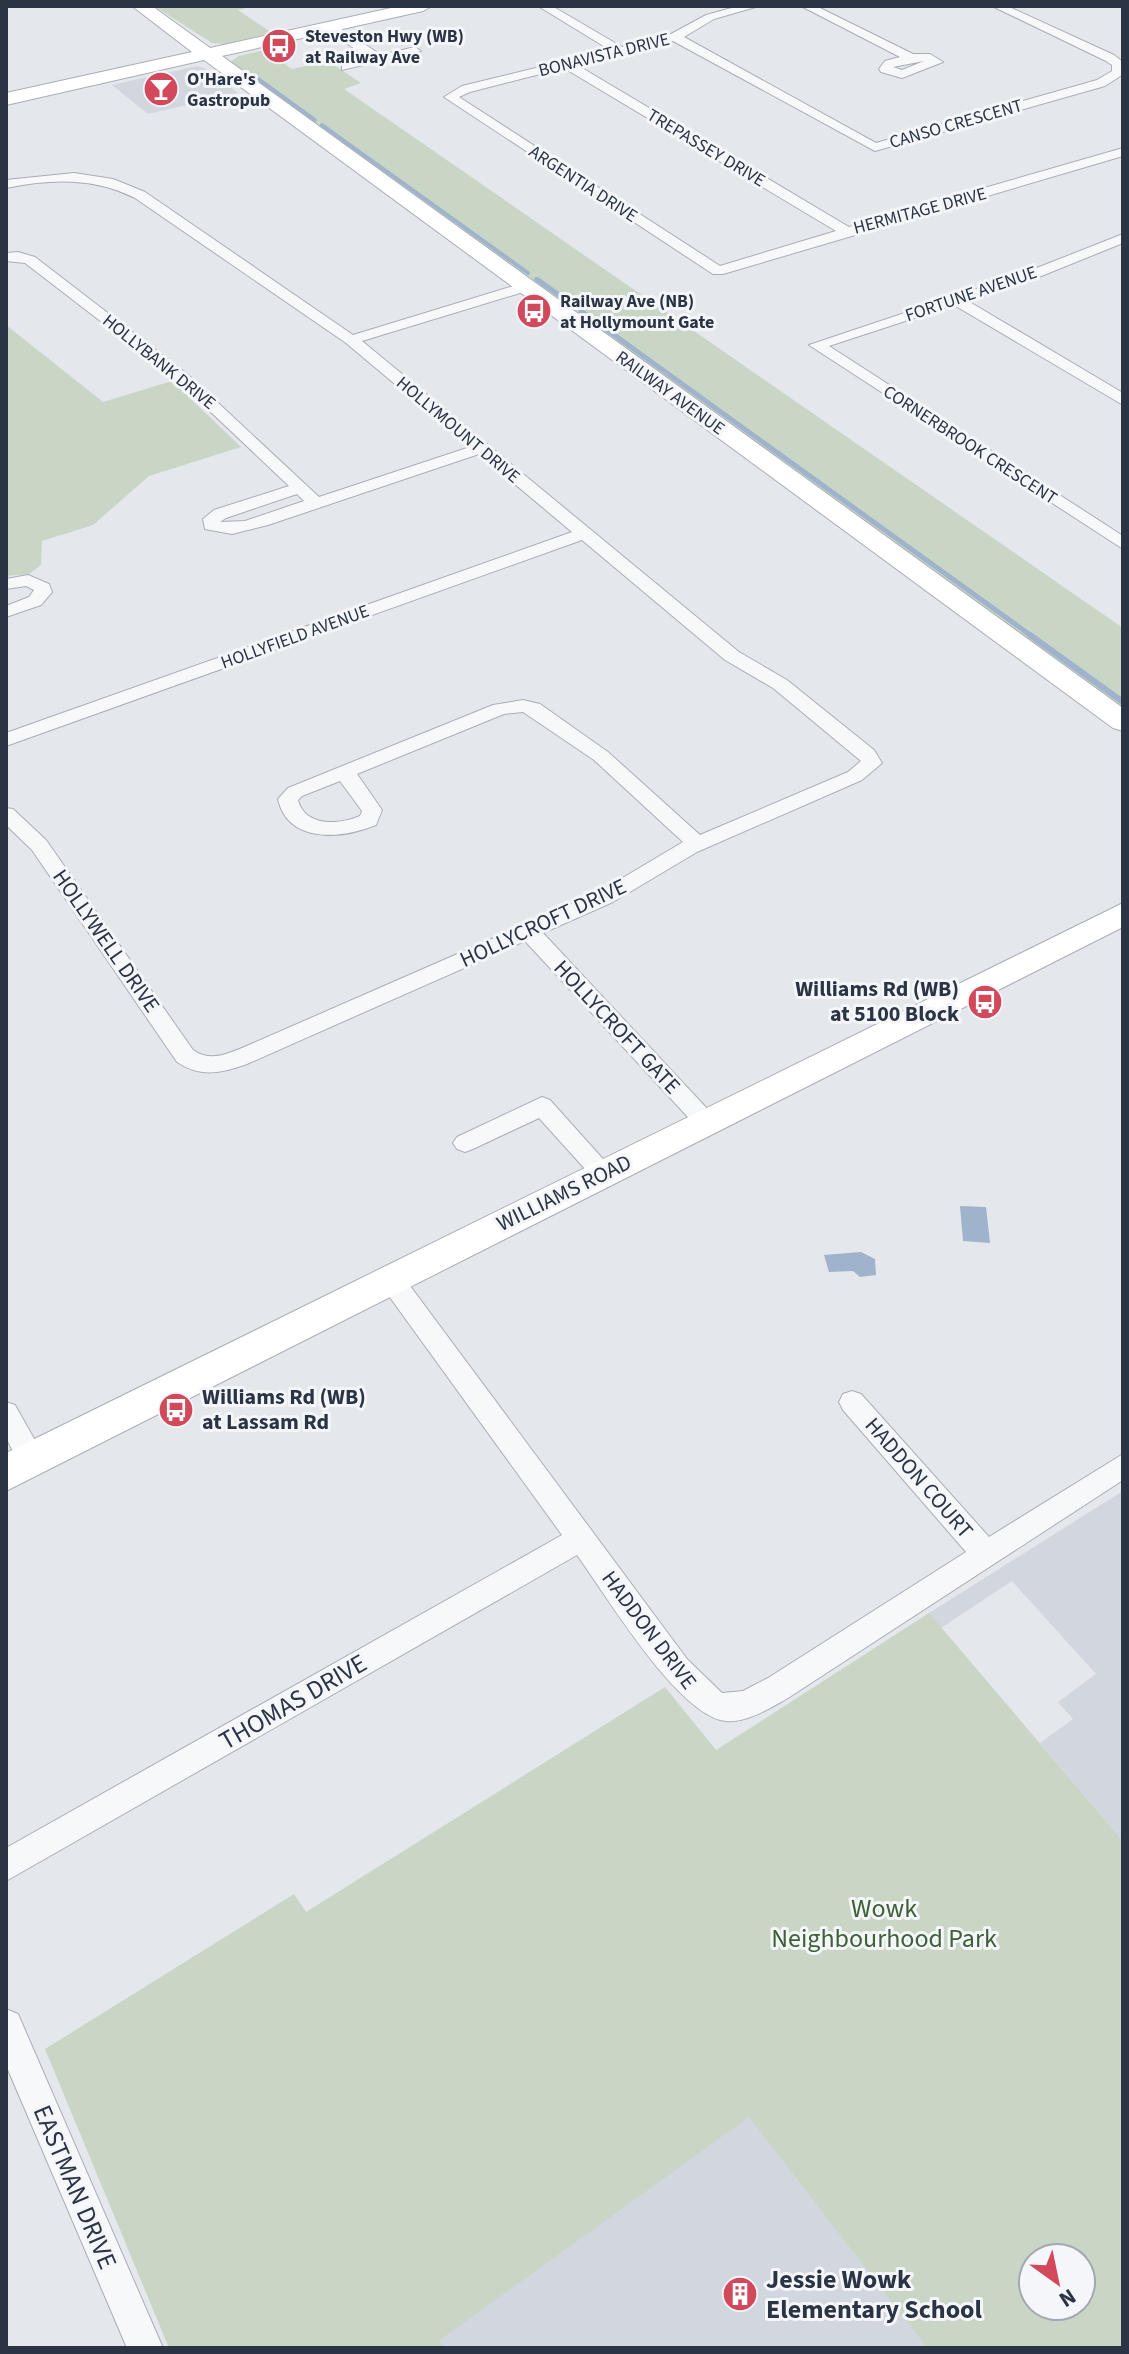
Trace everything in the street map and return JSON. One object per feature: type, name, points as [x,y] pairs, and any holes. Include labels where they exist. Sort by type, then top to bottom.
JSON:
[{"type":"main road","name":"RAILWAY AVENUE","points":[[141,6],[1123,722]]},
{"type":"main road","points":[[6,99],[423,6]]},
{"type":"main road","name":"WILLIAMS ROAD","points":[[19,1466],[1123,914]]},
{"type":"street","points":[[544,6],[621,51]]},
{"type":"street","name":"BONAVISTA DRIVE","points":[[451,95],[675,37],[710,17],[753,6]]},
{"type":"street","points":[[807,6],[911,58]]},
{"type":"street","name":"CANSO CRESCENT","points":[[675,37],[875,147],[1101,83],[1120,69],[998,6]]},
{"type":"street","points":[[330,27],[379,59]]},
{"type":"street","points":[[346,67],[415,51]]},
{"type":"street","name":"TREPASSEY DRIVE","points":[[566,64],[846,231]]},
{"type":"street","name":"ARGENTIA DRIVE","points":[[451,95],[453,100],[718,271]]},
{"type":"street","name":"HERMITAGE DRIVE","points":[[718,271],[1123,152]]},
{"type":"street","name":"HOLLYMOUNT DRIVE","points":[[6,184],[67,177],[109,183],[131,190],[351,340],[732,656],[780,684],[867,754],[872,763]]},
{"type":"street","name":"FORTUNE AVENUE","points":[[817,345],[1029,276],[1123,238]]},
{"type":"street","name":"HOLLYBANK DRIVE","points":[[6,257],[18,256],[30,260],[182,377],[316,503]]},
{"type":"street","points":[[351,340],[525,287]]},
{"type":"street","points":[[956,300],[1123,400]]},
{"type":"street","name":"CORNERBROOK CRESCENT","points":[[817,345],[1123,544]]},
{"type":"street","points":[[300,488],[220,514],[212,519],[211,525],[217,529],[231,530],[479,449]]},
{"type":"street","name":"HOLLYFIELD AVENUE","points":[[6,740],[584,534]]},
{"type":"street","points":[[6,584],[28,580],[39,584],[43,592],[35,601],[6,612]]},
{"type":"street","points":[[347,770],[500,709],[528,707],[601,756],[698,844]]},
{"type":"street","name":"HOLLYCROFT DRIVE","points":[[206,1065],[241,1058],[529,932],[606,897],[698,844],[862,772],[872,763]]},
{"type":"street","name":"HOLLYWELL DRIVE","points":[[6,814],[39,845],[185,1056],[206,1065]]},
{"type":"street","name":"HOLLYCROFT GATE","points":[[529,932],[706,1122]]},
{"type":"street","points":[[465,1143],[542,1106],[603,1174]]},
{"type":"street","name":"HADDON DRIVE","points":[[390,1278],[697,1694],[721,1708],[747,1706],[778,1688],[1123,1466]]},
{"type":"street","name":"HADDON COURT","points":[[852,1402],[986,1554]]},
{"type":"street","points":[[6,1413],[19,1466]]},
{"type":"street","name":"THOMAS DRIVE","points":[[6,1865],[580,1539]]},
{"type":"street","name":"EASTMAN DRIVE","points":[[6,2026],[145,2348]]},
{"type":"shaded area","points":[[197,66],[238,93],[148,114],[112,85]]},
{"type":"shaded area","points":[[1123,1491],[1123,1841],[1040,1743],[1073,1719],[1058,1702],[1096,1674],[1012,1581],[941,1628],[929,1613]]},
{"type":"shaded area","points":[[749,2116],[927,2348],[443,2348],[439,2340]]},
{"type":"green space","points":[[154,6],[254,6],[238,10],[272,33],[225,44],[212,43]]},
{"type":"green space","points":[[264,50],[292,69],[328,61],[361,83],[344,89],[1123,628],[1123,710],[230,62],[239,56]]},
{"type":"green space","points":[[6,325],[103,402],[172,381],[241,447],[149,476],[93,525],[42,541],[41,565],[29,574],[6,576]]},
{"type":"green space","name":"Wowk Neighbourhood Park","points":[[929,1613],[1123,1841],[1123,2348],[927,2348],[749,2117],[440,2340],[443,2348],[169,2348],[45,2049],[294,1894],[306,1912],[665,1687],[716,1750]]},
{"type":"water","points":[[960,1206],[986,1207],[990,1243],[963,1241]]},
{"type":"water","points":[[861,1252],[875,1259],[876,1275],[860,1277],[853,1271],[829,1272],[824,1255]]},
{"type":"waterway","points":[[257,78],[315,120]]},
{"type":"waterway","points":[[322,125],[528,273]]},
{"type":"waterway","points":[[536,279],[540,281]]},
{"type":"waterway","points":[[540,281],[573,305]]},
{"type":"waterway","points":[[581,311],[1033,637]]},
{"type":"waterway","points":[[1030,635],[1123,702]]},
{"type":"place","name":"Steveston Hwy (WB) at Railway Ave","points":[[279,46]]},
{"type":"place","name":"O'Hare's Gastropub","points":[[161,89]]},
{"type":"place","name":"Railway Ave (NB) at Hollymount Gate","points":[[534,311]]},
{"type":"place","name":"Williams Rd (WB) at 5100 Block","points":[[985,1002]]},
{"type":"place","name":"Williams Rd (WB) at Lassam Rd","points":[[176,1410]]},
{"type":"place","name":"Jessie Wowk Elementary School","points":[[740,2294]]}]
